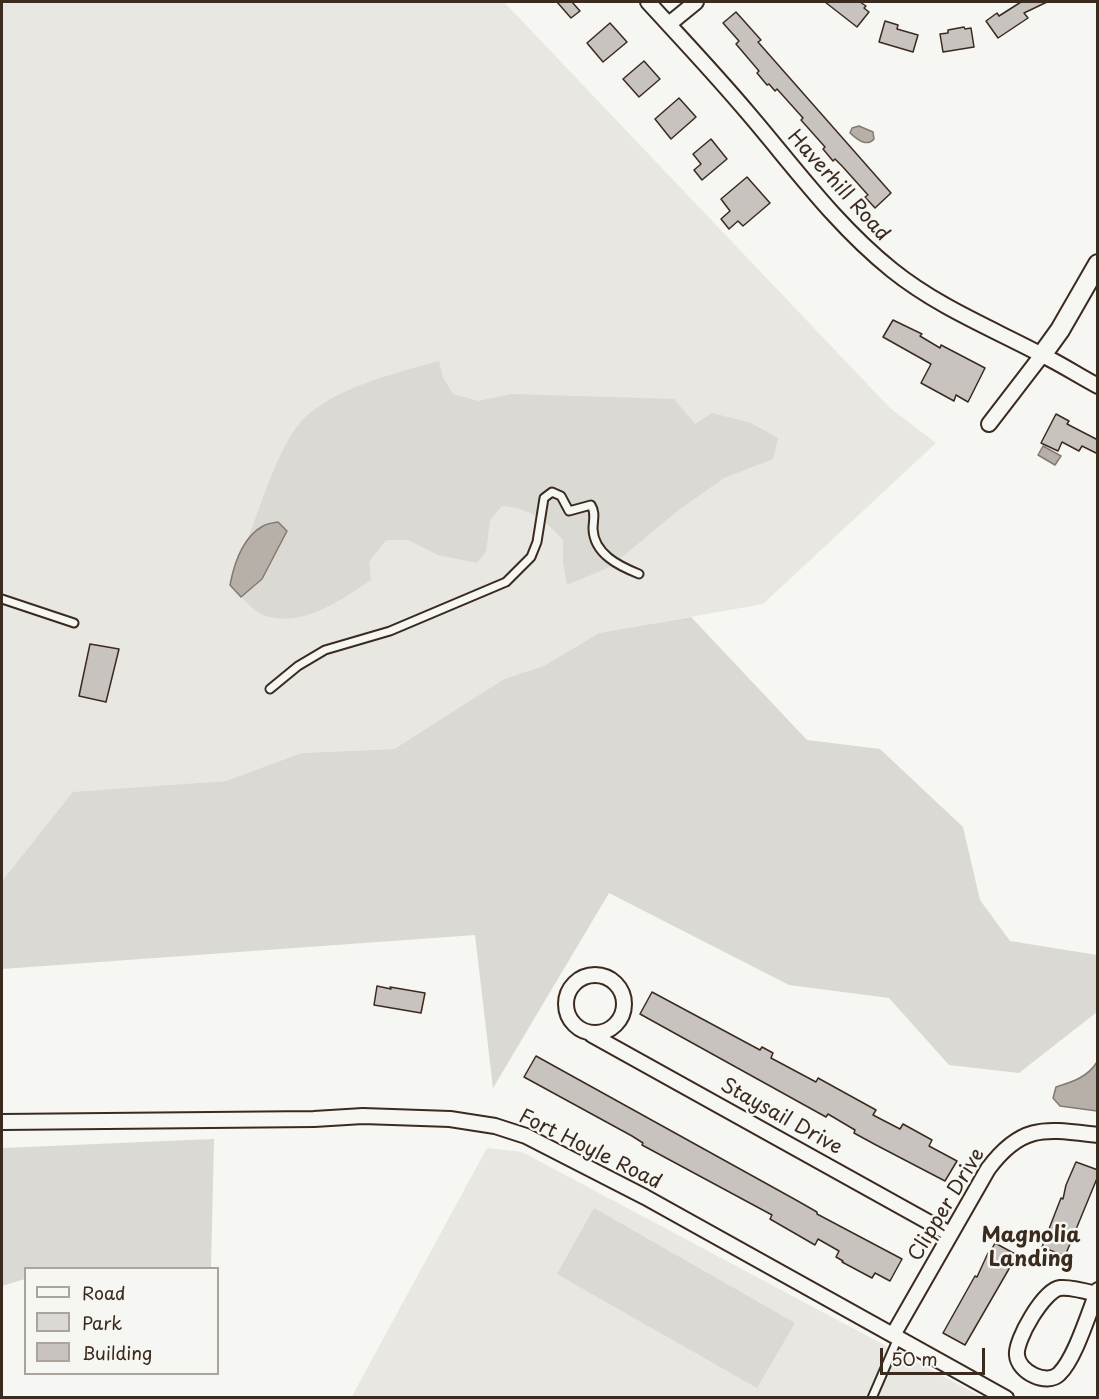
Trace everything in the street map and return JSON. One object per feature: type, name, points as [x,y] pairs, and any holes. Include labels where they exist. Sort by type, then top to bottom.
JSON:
[{"type":"street","name":"Haverhill Road","points":[[648,2],[748,113],[796,173],[864,247],[926,294],[969,320],[1042,355],[1098,386]]},
{"type":"street","points":[[669,24],[696,2]]},
{"type":"street","points":[[989,424],[1060,330],[1098,264]]},
{"type":"street","name":"Staysail Drive","points":[[592,1035],[611,1029],[618,1022],[625,1004],[618,985],[601,975],[591,975],[574,983],[566,1000],[569,1019],[575,1026],[950,1234]]},
{"type":"street","name":"Fort Hoyle Road","points":[[2,1122],[314,1119],[363,1116],[450,1119],[495,1126],[526,1136],[645,1197],[1006,1398]]},
{"type":"street","name":"Clipper Drive","points":[[896,1337],[950,1234],[995,1159],[1016,1140],[1029,1133],[1056,1130],[1098,1135]]},
{"type":"street","points":[[1058,1288],[1097,1292],[1067,1364],[1058,1376],[1049,1380],[1039,1377],[1020,1364],[1016,1355],[1018,1344],[1041,1302],[1048,1294],[1058,1288]]},
{"type":"lane","points":[[270,689],[298,666],[325,650],[390,631],[506,582],[531,557],[537,542],[544,498],[552,492],[561,496],[569,511],[591,505],[594,511],[593,538],[600,550],[626,569],[639,574]]},
{"type":"lane","points":[[2,599],[74,623]]},
{"type":"lane","points":[[872,1398],[896,1337]]},
{"type":"shaded area","points":[[2,2],[504,2],[890,408],[936,443],[763,604],[599,633],[544,667],[504,679],[394,749],[301,753],[226,781],[73,793],[2,881]]},
{"type":"shaded area","points":[[859,126],[873,132],[874,139],[871,142],[864,142],[850,133],[852,128]]},
{"type":"shaded area","points":[[1043,446],[1061,456],[1055,465],[1038,455]]},
{"type":"shaded area","points":[[278,522],[287,531],[262,579],[241,597],[230,585],[240,552],[256,531],[266,524]]},
{"type":"shaded area","points":[[1097,1062],[1097,1111],[1060,1106],[1053,1098],[1056,1087],[1084,1075]]},
{"type":"shaded area","points":[[487,1148],[522,1152],[982,1397],[351,1398]]},
{"type":"green space","points":[[439,361],[443,378],[453,394],[478,401],[511,394],[674,399],[695,424],[712,413],[751,423],[778,438],[773,459],[724,478],[680,509],[610,567],[567,585],[563,562],[563,540],[529,512],[502,506],[490,520],[486,552],[477,563],[438,555],[408,540],[386,540],[369,562],[371,580],[334,604],[292,618],[277,618],[257,612],[241,597],[262,579],[272,557],[264,525],[247,541],[281,453],[296,428],[308,415],[342,393],[382,377]]},
{"type":"green space","points":[[691,617],[807,740],[880,749],[963,827],[980,900],[1010,941],[1097,955],[1097,1012],[1019,1073],[949,1065],[889,998],[789,985],[609,893],[493,1088],[475,935],[2,969],[2,881],[73,792],[226,781],[301,753],[394,749],[504,679],[544,666],[599,633]]},
{"type":"green space","points":[[214,1139],[211,1267],[24,1267],[24,1279],[2,1286],[2,1148]]},
{"type":"green space","points":[[594,1208],[795,1323],[757,1388],[557,1274]]},
{"type":"building","points":[[557,2],[572,2],[580,11],[571,18]]},
{"type":"building","points":[[825,2],[860,2],[869,12],[857,27]]},
{"type":"building","points":[[1021,2],[1047,2],[1024,13],[1028,18],[998,38],[986,21],[997,13],[999,16]]},
{"type":"building","points":[[736,12],[761,40],[758,42],[891,193],[875,208],[865,197],[868,195],[823,149],[825,147],[801,120],[803,118],[777,89],[775,91],[769,84],[767,85],[757,73],[759,71],[736,44],[739,41],[723,23]]},
{"type":"building","points":[[885,21],[898,25],[897,29],[918,35],[913,52],[879,42]]},
{"type":"building","points":[[610,23],[627,42],[603,62],[587,43]]},
{"type":"building","points":[[964,27],[965,29],[971,28],[974,47],[943,52],[940,34]]},
{"type":"building","points":[[644,61],[660,79],[639,97],[623,79]]},
{"type":"building","points":[[679,98],[696,117],[671,139],[655,119]]},
{"type":"building","points":[[711,139],[727,159],[702,180],[694,170],[701,164],[693,154]]},
{"type":"building","points":[[747,177],[770,203],[743,226],[738,221],[729,229],[721,219],[730,211],[721,199]]},
{"type":"building","points":[[893,320],[922,334],[920,336],[940,348],[941,345],[985,368],[968,402],[956,395],[954,401],[921,383],[931,364],[883,337]]},
{"type":"building","points":[[1056,414],[1069,421],[1067,424],[1098,440],[1098,454],[1082,446],[1079,451],[1062,442],[1058,451],[1041,443]]},
{"type":"building","points":[[90,644],[119,649],[106,702],[79,696]]},
{"type":"building","points":[[377,986],[425,993],[421,1013],[374,1005]]},
{"type":"building","points":[[652,992],[760,1050],[762,1047],[773,1053],[771,1058],[816,1082],[818,1078],[876,1110],[873,1115],[900,1129],[903,1124],[932,1140],[929,1146],[957,1161],[945,1181],[854,1133],[855,1130],[828,1114],[826,1117],[640,1014]]},
{"type":"building","points":[[536,1056],[796,1200],[817,1214],[902,1259],[890,1281],[875,1273],[872,1278],[842,1262],[836,1257],[839,1251],[818,1239],[815,1245],[770,1219],[772,1215],[642,1145],[643,1143],[632,1136],[524,1077]]},
{"type":"building","points":[[1076,1162],[1098,1170],[1098,1176],[1065,1256],[1042,1247]]},
{"type":"building","points":[[995,1243],[1017,1255],[965,1345],[943,1333]]},
{"type":"district","name":"Magnolia Landing","points":[[1031,1248]]}]
